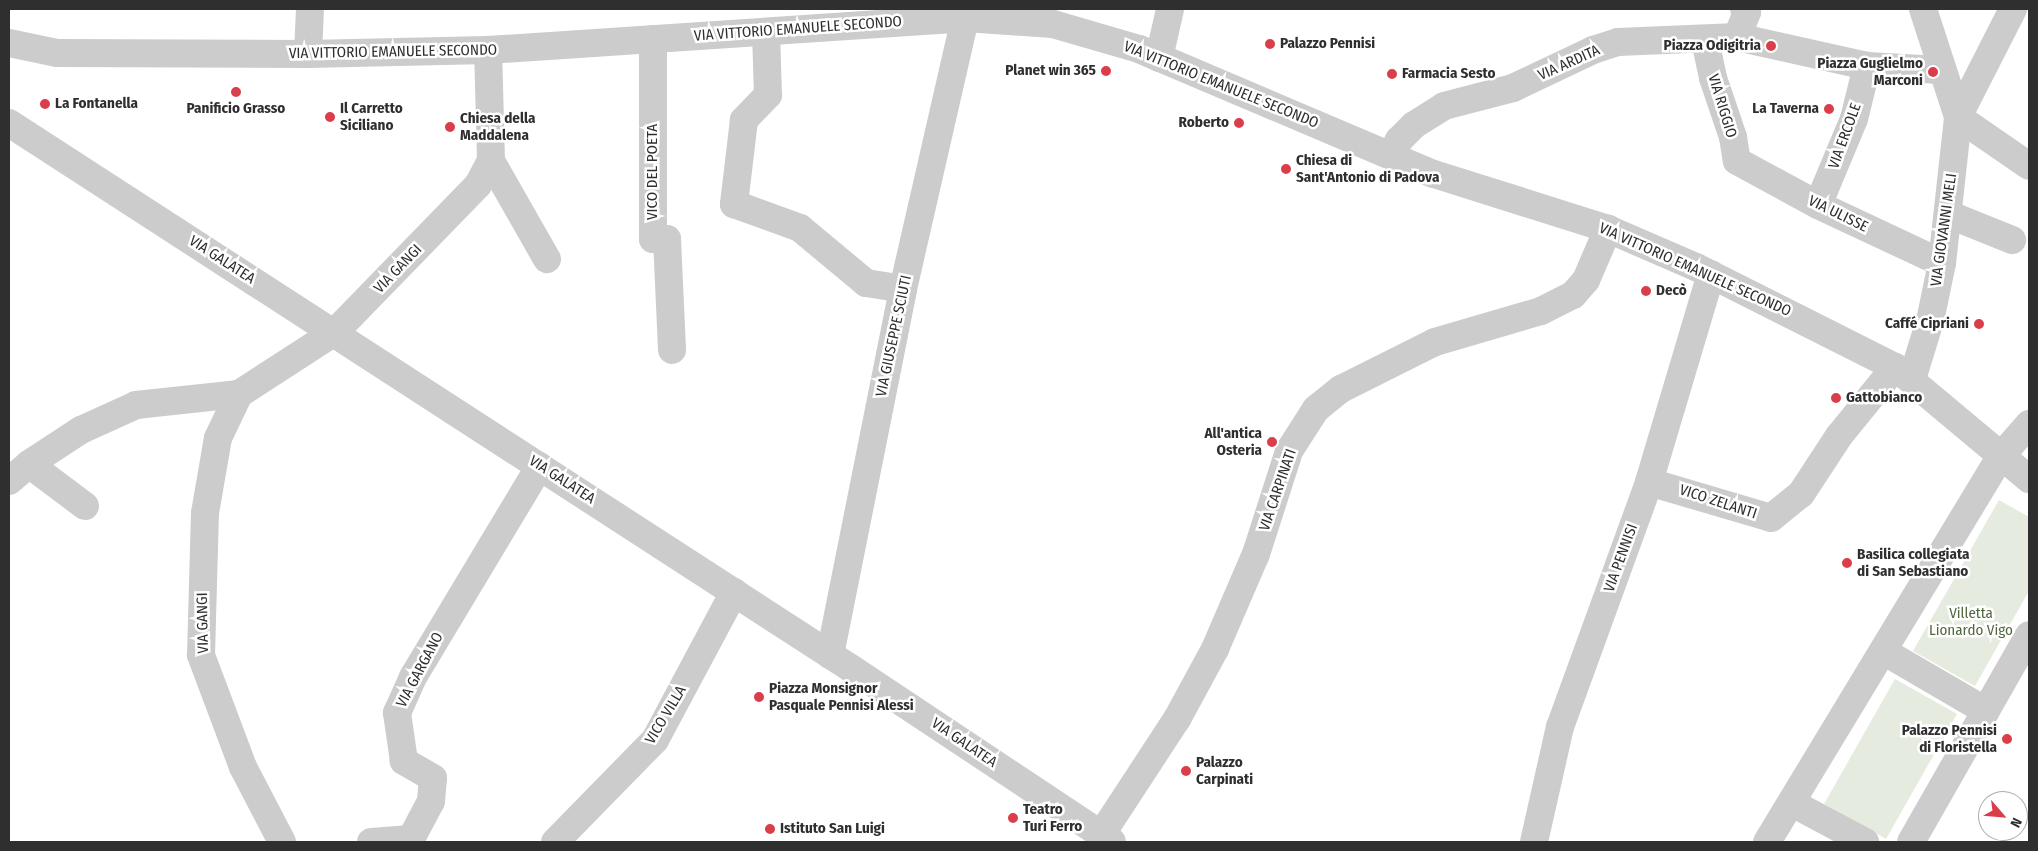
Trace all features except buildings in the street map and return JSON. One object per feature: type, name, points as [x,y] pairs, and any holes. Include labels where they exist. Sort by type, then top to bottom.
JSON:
[{"type":"street","points":[[308,54],[310,9]]},
{"type":"street","points":[[1159,58],[1170,9]]},
{"type":"street","points":[[1737,37],[1747,12],[1744,9]]},
{"type":"street","points":[[1923,9],[1940,70],[1963,129],[2029,166]]},
{"type":"street","points":[[1963,129],[2024,11]]},
{"type":"street","name":"VIA VITTORIO EMANUELE SECONDO","points":[[9,43],[57,54],[308,54],[488,50],[766,32],[968,13],[1053,24],[1159,58],[1434,174],[1608,229],[1711,274],[1896,368],[2029,479]]},
{"type":"street","name":"VIA GIUSEPPE SCIUTI","points":[[830,655],[903,289],[968,13]]},
{"type":"street","points":[[766,32],[768,95],[744,120],[734,204],[800,228],[866,284],[903,289]]},
{"type":"street","name":"VIA ARDITA","points":[[1391,155],[1399,140],[1414,125],[1444,106],[1513,88],[1593,50],[1618,42],[1703,44],[1737,37],[1868,66],[1940,70]]},
{"type":"street","name":"VICO DEL POETA","points":[[653,39],[653,239],[667,239],[672,350]]},
{"type":"street","name":"VIA RIGGIO","points":[[1703,44],[1733,137],[1737,161]]},
{"type":"street","name":"VIA GANGI","points":[[488,50],[491,161],[547,259]]},
{"type":"street","name":"VIA ERCOLE","points":[[1818,205],[1854,119],[1868,66]]},
{"type":"street","name":"VIA GALATEA","points":[[9,123],[335,332],[1107,838]]},
{"type":"street","name":"VIA GIOVANNI MELI","points":[[1896,368],[1930,321],[1942,263],[1963,129]]},
{"type":"street","name":"VIA GANGI","points":[[85,506],[19,472],[81,430],[136,405],[239,394],[335,332],[478,185],[491,161]]},
{"type":"street","name":"VIA ULISSE","points":[[1737,161],[1818,205],[1942,263]]},
{"type":"street","points":[[1950,215],[2012,240]]},
{"type":"street","name":"VIA CARPINATI","points":[[1107,838],[1178,719],[1215,649],[1256,554],[1290,450],[1316,409],[1341,389],[1435,342],[1541,311],[1573,295],[1586,280],[1608,229]]},
{"type":"street","name":"VIA PENNISI","points":[[1534,842],[1560,727],[1649,482],[1711,274]]},
{"type":"street","name":"VICO ZELANTI","points":[[1649,482],[1771,518],[1801,494],[1839,436],[1896,368]]},
{"type":"street","name":"VIA GANGI","points":[[239,394],[218,438],[205,512],[201,655],[243,767],[282,842]]},
{"type":"street","points":[[1767,842],[2001,456],[2029,424]]},
{"type":"street","name":"VIA GARGANO","points":[[370,842],[411,839],[431,801],[433,778],[404,761],[397,713],[413,677],[540,466]]},
{"type":"street","name":"VICO VILLA","points":[[555,842],[655,740],[734,592]]},
{"type":"street","points":[[1911,842],[2029,634]]},
{"type":"street","points":[[1883,651],[1986,711]]},
{"type":"street","points":[[1789,808],[1865,842]]},
{"type":"green space","name":"Villetta Lionardo Vigo","points":[[1999,500],[2029,517],[2029,591],[1975,686],[1913,651]]},
{"type":"green space","points":[[1895,679],[1957,714],[1886,839],[1824,804]]},
{"type":"place","name":"Palazzo Pennisi","points":[[1270,44]]},
{"type":"place","name":"Piazza Odigitria","points":[[1771,46]]},
{"type":"place","name":"Planet win 365","points":[[1106,71]]},
{"type":"place","name":"Piazza Guglielmo Marconi","points":[[1933,72]]},
{"type":"place","name":"Farmacia Sesto","points":[[1392,74]]},
{"type":"place","name":"Panificio Grasso","points":[[236,92]]},
{"type":"place","name":"La Fontanella","points":[[45,104]]},
{"type":"place","name":"La Taverna","points":[[1829,109]]},
{"type":"place","name":"Il Carretto Siciliano","points":[[330,117]]},
{"type":"place","name":"Roberto","points":[[1239,123]]},
{"type":"place","name":"Chiesa della Maddalena","points":[[450,127]]},
{"type":"place","name":"Chiesa di Sant'Antonio di Padova","points":[[1286,169]]},
{"type":"place","name":"Decò","points":[[1646,291]]},
{"type":"place","name":"Caffé Cipriani","points":[[1979,324]]},
{"type":"place","name":"Gattobianco","points":[[1836,398]]},
{"type":"place","name":"All'antica Osteria","points":[[1272,442]]},
{"type":"place","name":"Basilica collegiata di San Sebastiano","points":[[1847,563]]},
{"type":"place","name":"Piazza Monsignor Pasquale Pennisi Alessi","points":[[759,697]]},
{"type":"place","name":"Palazzo Pennisi di Floristella","points":[[2007,739]]},
{"type":"place","name":"Palazzo Carpinati","points":[[1186,771]]},
{"type":"place","name":"Teatro Turi Ferro","points":[[1013,818]]},
{"type":"place","name":"Istituto San Luigi","points":[[770,829]]}]
